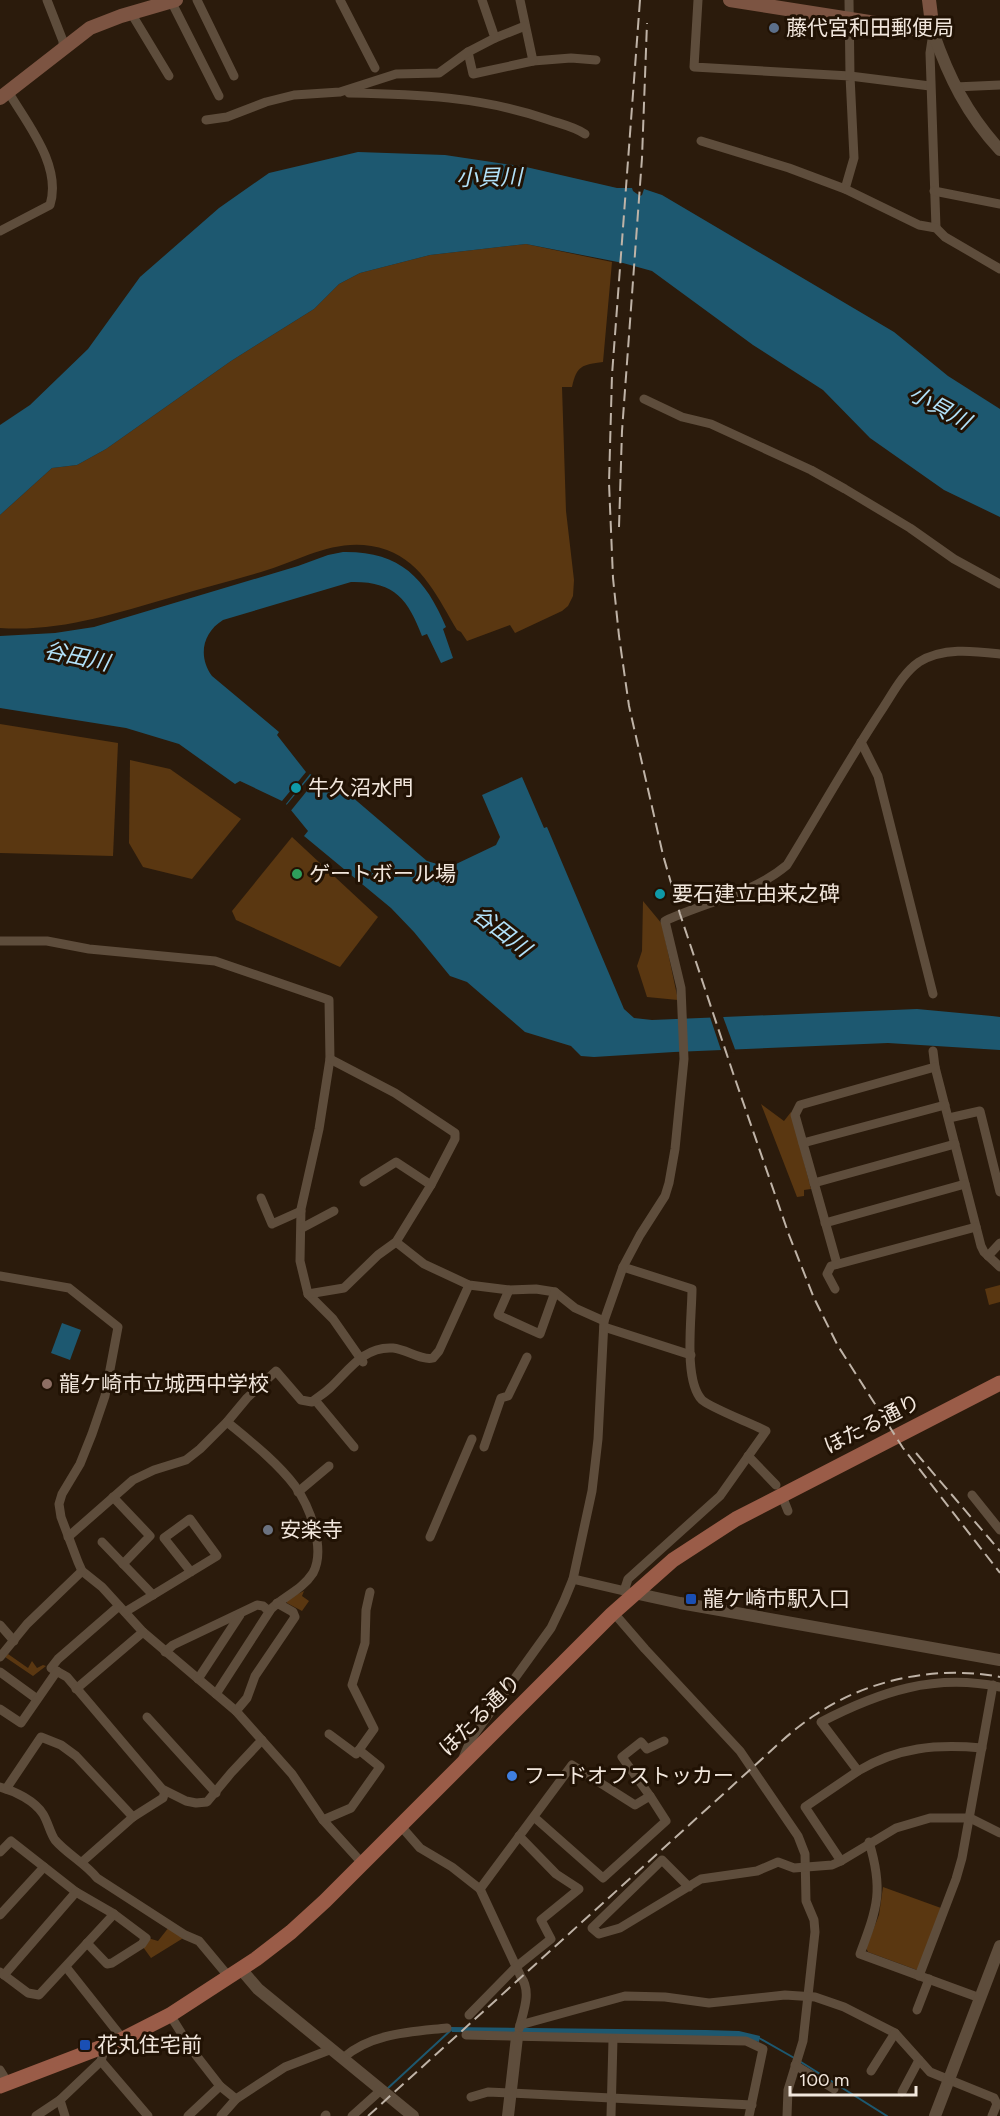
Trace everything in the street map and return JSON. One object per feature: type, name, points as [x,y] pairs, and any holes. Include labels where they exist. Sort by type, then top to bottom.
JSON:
[{"type":"main road","points":[[730,0],[780,4],[850,19],[933,32],[928,0]]},
{"type":"main road","points":[[5,95],[90,28],[173,1]]},
{"type":"main road","name":"ほたる通り","points":[[3,2080],[101,2054],[123,2038],[170,2015],[235,1973],[309,1917],[399,1824],[614,1612],[629,1592],[736,1519],[1000,1383]]},
{"type":"street","points":[[47,0],[63,41],[63,47]]},
{"type":"street","points":[[197,0],[234,76]]},
{"type":"street","points":[[340,0],[375,68]]},
{"type":"street","points":[[482,0],[495,38]]},
{"type":"street","points":[[520,0],[533,61]]},
{"type":"street","points":[[698,0],[694,67],[850,76],[930,86]]},
{"type":"street","points":[[845,189],[854,158],[849,0]]},
{"type":"street","points":[[173,1],[219,96]]},
{"type":"street","points":[[131,13],[169,76]]},
{"type":"street","points":[[340,92],[396,74],[439,73],[468,52],[525,26]]},
{"type":"street","points":[[933,32],[930,53],[930,86],[936,228]]},
{"type":"street","points":[[933,32],[955,87],[975,120],[1000,150]]},
{"type":"street","points":[[468,52],[473,74],[533,61],[571,58],[596,60]]},
{"type":"street","points":[[955,87],[1000,85]]},
{"type":"street","points":[[206,120],[227,117],[266,102],[294,96],[340,92],[405,93],[516,109],[574,128],[585,134]]},
{"type":"street","points":[[0,231],[50,205],[53,196],[51,174],[46,156],[5,95]]},
{"type":"street","points":[[702,141],[789,168],[845,189],[919,225],[936,228],[945,237],[1000,269]]},
{"type":"street","points":[[934,191],[1000,204]]},
{"type":"street","points":[[644,399],[682,417],[711,424],[811,470],[900,523],[954,559],[1000,584]]},
{"type":"street","points":[[461,1763],[471,1739],[551,1628],[573,1579],[592,1491],[598,1439],[604,1324],[623,1267],[665,1196],[675,1149],[684,1059],[683,1012],[681,988],[665,921],[752,888],[768,880],[787,865],[861,742],[908,671],[919,662],[948,652],[971,651],[1000,654]]},
{"type":"street","points":[[861,742],[878,776],[933,994]]},
{"type":"street","points":[[0,941],[47,941],[89,949],[215,961],[330,1000],[330,1059],[319,1129],[309,1166],[301,1211],[300,1261],[308,1294],[333,1319],[362,1360]]},
{"type":"street","points":[[933,1051],[935,1067],[981,1246],[1000,1267]]},
{"type":"street","points":[[308,1294],[344,1288],[378,1255],[396,1242],[431,1185],[455,1139],[455,1133],[395,1093],[330,1059]]},
{"type":"street","points":[[837,1264],[795,1115],[800,1105],[935,1067]]},
{"type":"street","points":[[803,1143],[945,1106]]},
{"type":"street","points":[[949,1118],[980,1111],[1000,1192]]},
{"type":"street","points":[[814,1184],[955,1144]]},
{"type":"street","points":[[364,1182],[396,1162],[431,1185]]},
{"type":"street","points":[[825,1223],[965,1184]]},
{"type":"street","points":[[261,1198],[272,1224],[301,1211]]},
{"type":"street","points":[[302,1228],[334,1211]]},
{"type":"street","points":[[835,1289],[827,1274],[831,1266],[976,1227]]},
{"type":"street","points":[[396,1242],[424,1264],[469,1285],[555,1292],[575,1308],[604,1324],[691,1355]]},
{"type":"street","points":[[988,1256],[1000,1243]]},
{"type":"street","points":[[623,1267],[692,1289],[691,1368],[695,1390],[704,1402],[766,1431],[720,1496],[628,1579],[629,1592]]},
{"type":"street","points":[[0,1276],[69,1288],[118,1327],[105,1396],[93,1434],[59,1504],[61,1518],[82,1571],[102,1587],[143,1632],[236,1711],[292,1774],[323,1820],[362,1863]]},
{"type":"street","points":[[68,1537],[143,1474],[186,1460],[200,1449],[247,1398],[276,1371],[301,1400],[312,1402],[362,1360],[385,1348],[411,1352],[427,1359],[433,1358],[439,1351],[469,1285]]},
{"type":"street","points":[[509,1290],[498,1315],[540,1334],[555,1292]]},
{"type":"street","points":[[484,1447],[501,1398],[508,1396],[527,1357]]},
{"type":"street","points":[[315,1400],[354,1447]]},
{"type":"street","points":[[216,1694],[269,1611],[305,1583],[319,1559],[315,1532],[298,1492],[274,1464],[227,1422]]},
{"type":"street","points":[[430,1537],[472,1439]]},
{"type":"street","points":[[748,1456],[776,1485]]},
{"type":"street","points":[[298,1492],[329,1466]]},
{"type":"street","points":[[972,1495],[1000,1530]]},
{"type":"street","points":[[113,1497],[150,1536],[123,1564]]},
{"type":"street","points":[[784,1501],[788,1511]]},
{"type":"street","points":[[191,1572],[164,1538],[190,1519],[217,1556],[191,1572],[153,1595],[122,1609],[58,1659],[51,1668],[67,1677],[165,1791],[186,1801],[201,1804],[207,1802],[262,1740]]},
{"type":"street","points":[[102,1542],[153,1595]]},
{"type":"street","points":[[0,1657],[27,1624],[82,1571]]},
{"type":"street","points":[[573,1579],[680,1603],[1000,1660]]},
{"type":"street","points":[[329,1734],[356,1754],[374,1730],[352,1685],[365,1643],[366,1610],[370,1592]]},
{"type":"street","points":[[236,1711],[247,1698],[255,1676],[295,1617],[293,1612],[277,1603]]},
{"type":"street","points":[[165,1652],[173,1645],[257,1605],[269,1611]]},
{"type":"street","points":[[614,1612],[645,1649],[740,1750],[798,1836],[805,1854],[806,1901],[814,1920],[815,1932],[803,2041],[788,2090],[788,2116]]},
{"type":"street","points":[[198,1679],[241,1613]]},
{"type":"street","points":[[0,1625],[14,1641]]},
{"type":"street","points":[[76,1689],[143,1632]]},
{"type":"street","points":[[0,1709],[21,1723],[57,1671]]},
{"type":"street","points":[[0,1672],[37,1699]]},
{"type":"street","points":[[858,1771],[821,1722],[866,1700],[898,1689],[951,1682],[997,1686],[956,1879],[920,1976]]},
{"type":"street","points":[[147,1717],[216,1793]]},
{"type":"street","points":[[133,1817],[76,1756],[61,1744],[41,1737],[3,1788],[27,1799],[40,1810],[56,1840],[97,1878],[185,1935],[199,1941],[235,1973],[258,1989],[413,2116]]},
{"type":"street","points":[[534,1817],[603,1878],[666,1821],[622,1757],[641,1742],[647,1749],[664,1741]]},
{"type":"street","points":[[841,1861],[805,1807],[877,1759],[911,1749],[948,1745],[982,1748]]},
{"type":"street","points":[[323,1820],[351,1808],[380,1767],[359,1750]]},
{"type":"street","points":[[480,1889],[572,1765],[634,1805],[650,1796]]},
{"type":"street","points":[[82,1862],[133,1817],[163,1798],[165,1791]]},
{"type":"street","points":[[689,1887],[662,1860],[592,1928],[599,1934],[620,1928],[689,1887],[701,1879],[757,1871],[778,1862],[794,1868],[806,1865],[832,1865],[869,1842],[911,1822],[930,1818],[970,1818],[1000,1833]]},
{"type":"street","points":[[399,1824],[420,1848],[452,1867],[480,1889],[526,1988],[508,2116]]},
{"type":"street","points":[[469,2014],[516,1968],[550,1939],[542,1920],[579,1889],[556,1874],[519,1836]]},
{"type":"street","points":[[0,1852],[11,1840],[76,1892],[114,1914],[146,1938],[142,1944],[107,1964],[87,1943]]},
{"type":"street","points":[[869,1842],[878,1878],[879,1896],[860,1954],[980,1998]]},
{"type":"street","points":[[0,1915],[44,1867]]},
{"type":"street","points":[[76,1892],[2,1974],[28,1993],[39,1995],[114,1914]]},
{"type":"street","points":[[935,2116],[1000,1946]]},
{"type":"street","points":[[66,1967],[123,2038]]},
{"type":"street","points":[[917,2010],[929,1979]]},
{"type":"street","points":[[518,2033],[625,1996],[665,1996],[709,2003],[785,1995],[807,1996],[844,2007],[895,2033],[930,2072],[994,2098],[997,2103],[992,2116]]},
{"type":"street","points":[[170,2015],[192,2050],[220,2085],[236,2099]]},
{"type":"street","points":[[343,2058],[373,2040],[403,2032],[447,2028]]},
{"type":"street","points":[[466,2035],[518,2033],[614,2040],[739,2040],[763,2049],[749,2116]]},
{"type":"street","points":[[871,2071],[895,2033]]},
{"type":"street","points":[[611,2116],[614,2040]]},
{"type":"street","points":[[221,2116],[236,2099],[285,2067],[332,2049]]},
{"type":"street","points":[[36,2116],[60,2100],[101,2054],[148,2116]]},
{"type":"street","points":[[902,2092],[919,2060]]},
{"type":"street","points":[[795,2065],[834,2089]]},
{"type":"street","points":[[188,2116],[220,2085]]},
{"type":"street","points":[[352,2116],[383,2092]]},
{"type":"street","points":[[471,2097],[488,2092],[511,2092],[752,2104]]},
{"type":"street","points":[[60,2100],[65,2116]]},
{"type":"shaded area","points":[[526,244],[612,262],[603,362],[582,367],[576,374],[572,387],[562,387],[566,511],[574,580],[573,596],[568,606],[562,611],[515,633],[510,625],[467,641],[457,630],[429,584],[411,564],[387,550],[354,545],[323,550],[261,572],[86,620],[22,629],[0,628],[0,515],[52,468],[77,465],[106,449],[231,361],[314,309],[339,284],[360,273],[430,255]]},
{"type":"shaded area","points":[[0,724],[118,743],[113,856],[0,853]]},
{"type":"shaded area","points":[[130,760],[170,769],[241,819],[192,879],[143,867],[129,843]]},
{"type":"shaded area","name":"ゲートボール場","points":[[292,837],[378,917],[340,967],[236,920],[232,911]]},
{"type":"shaded area","points":[[643,901],[662,924],[678,1000],[647,997],[637,966],[642,951]]},
{"type":"shaded area","points":[[761,1104],[784,1121],[791,1112],[811,1189],[804,1190],[804,1196],[797,1197]]},
{"type":"shaded area","points":[[1000,1285],[1000,1302],[989,1305],[985,1289]]},
{"type":"shaded area","points":[[304,1591],[302,1596],[309,1601],[302,1611],[287,1603],[287,1599]]},
{"type":"shaded area","points":[[8,1654],[28,1668],[32,1661],[37,1668],[46,1666],[33,1676],[5,1657]]},
{"type":"shaded area","points":[[883,1887],[941,1908],[917,1970],[868,1952],[866,1948],[879,1915]]},
{"type":"shaded area","points":[[169,1927],[185,1937],[151,1958],[143,1947],[148,1938],[158,1941]]},
{"type":"water","name":"小貝川","points":[[358,152],[445,155],[526,167],[617,188],[632,188],[640,196],[644,189],[662,195],[894,332],[948,376],[1000,409],[1000,517],[944,490],[870,438],[823,390],[753,345],[652,271],[526,244],[430,255],[360,273],[339,284],[314,309],[231,361],[106,449],[77,465],[52,468],[0,515],[0,425],[30,405],[88,349],[140,277],[219,208],[269,173]]},
{"type":"water","name":"谷田川","points":[[343,552],[380,556],[408,570],[429,594],[438,609],[446,627],[443,629],[453,658],[441,663],[427,634],[422,636],[405,602],[389,589],[366,583],[351,582],[223,620],[216,625],[204,646],[205,661],[212,676],[279,732],[277,735],[306,772],[282,801],[240,781],[235,784],[179,744],[126,728],[0,708],[0,636],[55,633],[94,627]]},
{"type":"water","name":"谷田川","points":[[310,774],[340,792],[344,790],[427,861],[444,866],[454,865],[496,845],[500,837],[482,795],[522,777],[544,828],[547,827],[624,1009],[634,1018],[652,1020],[917,1009],[1000,1017],[1000,1050],[888,1043],[581,1056],[571,1046],[525,1032],[467,982],[450,976],[391,908],[304,836],[308,831],[286,804]]},
{"type":"water","points":[[62,1323],[81,1330],[70,1360],[51,1353]]},
{"type":"water","points":[[450,2027],[706,2030],[739,2031],[760,2036],[759,2042],[738,2037],[452,2032]]},
{"type":"pier","points":[[313,773],[319,776],[289,813],[284,808]]},
{"type":"pier","points":[[709,1014],[722,1014],[736,1052],[722,1053]]},
{"type":"waterway","points":[[387,2089],[451,2030]]},
{"type":"waterway","points":[[759,2038],[796,2059]]},
{"type":"waterway","points":[[801,2062],[887,2116]]},
{"type":"railway","points":[[640,0],[612,375],[609,483],[613,578],[629,706],[663,855],[680,914],[733,1073],[789,1235],[814,1298],[838,1346],[903,1448],[1000,1573]]},
{"type":"railway","points":[[619,527],[622,431],[642,158],[647,23]]},
{"type":"railway","points":[[916,1453],[1000,1551]]},
{"type":"railway","points":[[368,2116],[775,1747],[807,1721],[857,1692],[904,1678],[952,1673],[1000,1677]]},
{"type":"place","name":"藤代宮和田郵便局","points":[[774,28]]},
{"type":"place","name":"牛久沼水門","points":[[296,788]]},
{"type":"place","name":"ゲートボール場","points":[[297,874]]},
{"type":"place","name":"要石建立由来之碑","points":[[660,894]]},
{"type":"place","name":"龍ケ崎市立城西中学校","points":[[47,1384]]},
{"type":"place","name":"安楽寺","points":[[268,1530]]},
{"type":"place","name":"龍ケ崎市駅入口","points":[[691,1599]]},
{"type":"place","name":"フードオフストッカー","points":[[512,1776]]},
{"type":"place","name":"花丸住宅前","points":[[85,2045]]}]
